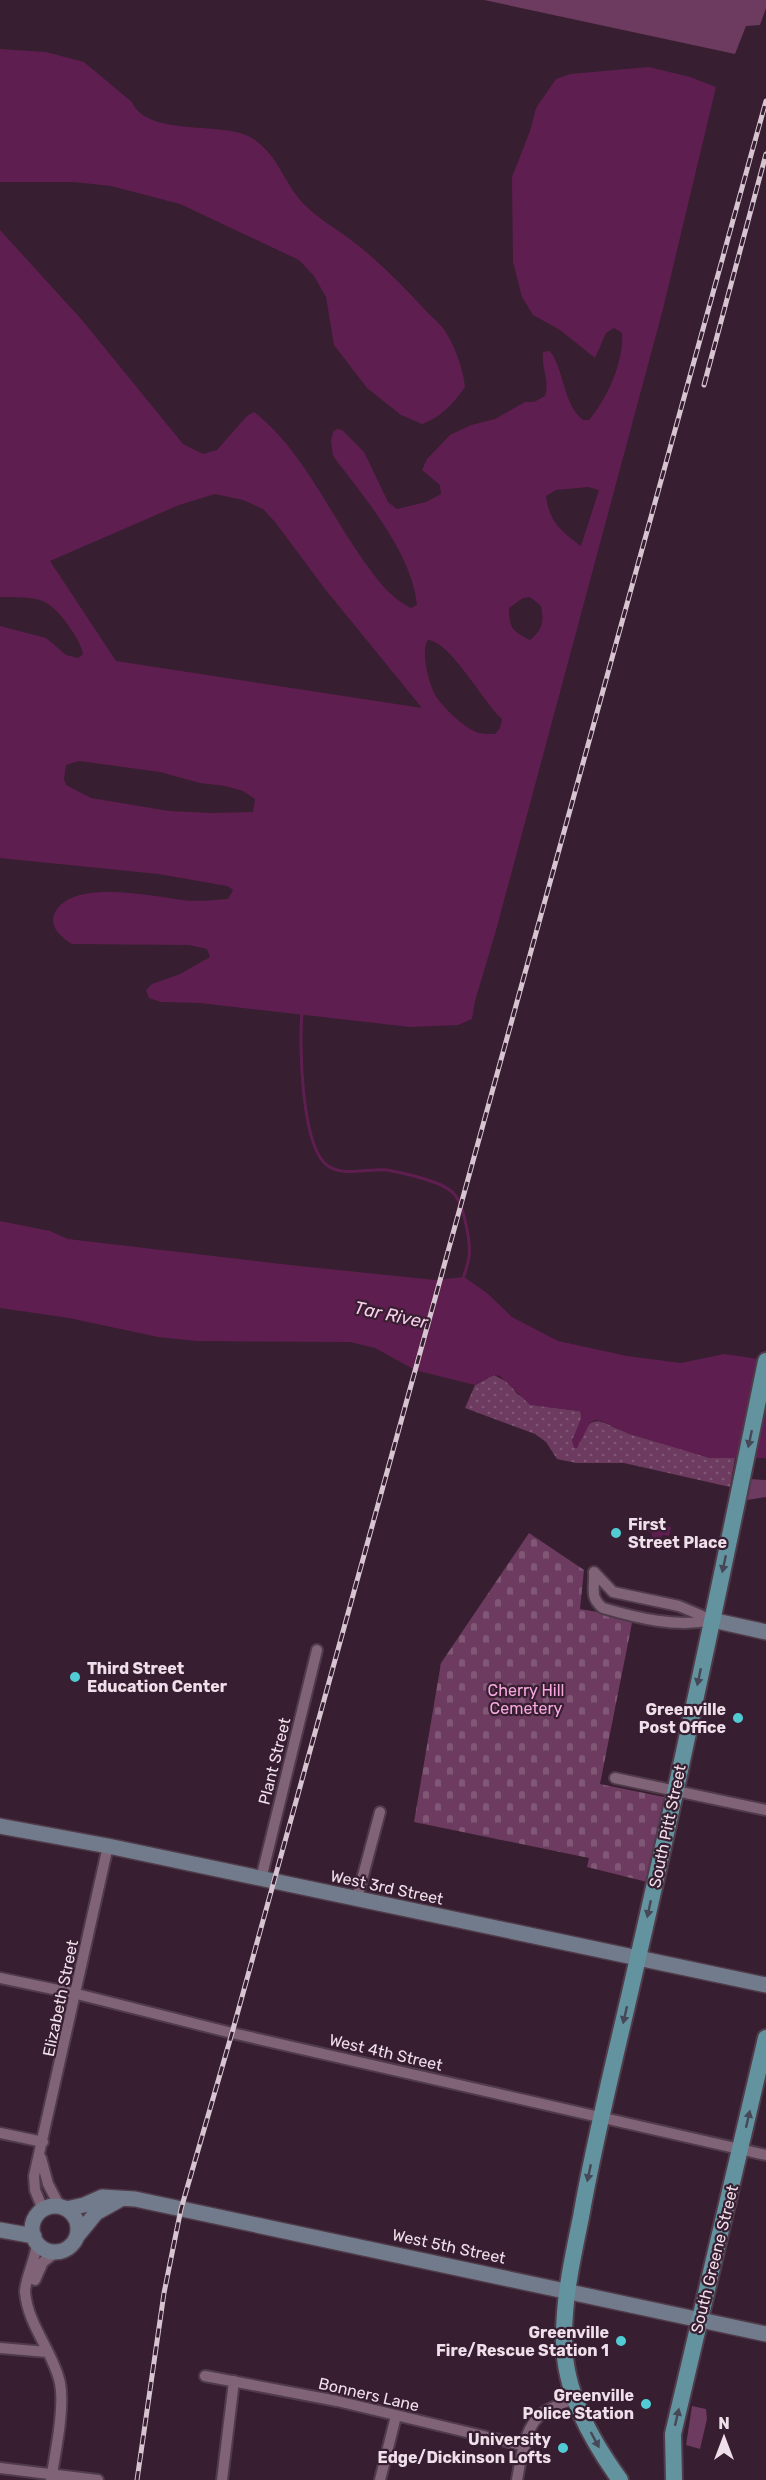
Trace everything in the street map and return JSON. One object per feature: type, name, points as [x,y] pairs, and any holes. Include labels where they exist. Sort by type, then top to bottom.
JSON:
[{"type":"main road","name":"South Pitt Street","points":[[620,2480],[599,2448],[574,2399],[568,2377],[564,2338],[567,2290],[601,2116],[638,1959],[766,1361]]},
{"type":"main road","points":[[712,1620],[766,1632]]},
{"type":"main road","name":"West 3rd Street","points":[[0,1826],[108,1846],[766,1985]]},
{"type":"main road","name":"South Greene Street","points":[[672,2478],[673,2434],[766,2038]]},
{"type":"main road","name":"West 5th Street","points":[[63,2208],[84,2205],[102,2197],[124,2198],[567,2290],[766,2334]]},
{"type":"main road","points":[[37,2228],[42,2248],[56,2252],[70,2247],[96,2213],[124,2198]]},
{"type":"main road","points":[[0,2230],[37,2228],[63,2208],[76,2220],[78,2235]]},
{"type":"main road","points":[[0,2222],[37,2228]]},
{"type":"street","points":[[594,1572],[610,1590],[692,1611],[712,1620],[694,1624],[653,1619],[603,1608],[592,1595],[594,1572]]},
{"type":"street","points":[[595,1600],[610,1590]]},
{"type":"street","points":[[653,1619],[656,1602]]},
{"type":"street","name":"Plant Street","points":[[261,1879],[316,1650]]},
{"type":"street","points":[[615,1778],[766,1810]]},
{"type":"street","points":[[357,1898],[380,1812]]},
{"type":"street","name":"Elizabeth Street","points":[[37,2228],[35,2183],[40,2155],[108,1846]]},
{"type":"street","name":"West 4th Street","points":[[0,1978],[766,2155]]},
{"type":"street","points":[[0,2133],[43,2142]]},
{"type":"street","name":"Elizabeth Street","points":[[40,2155],[46,2178],[63,2208]]},
{"type":"street","points":[[37,2228],[36,2257],[25,2290],[31,2316],[60,2384],[59,2425],[52,2477]]},
{"type":"street","points":[[27,2299],[43,2262],[56,2252]]},
{"type":"street","points":[[0,2348],[47,2352]]},
{"type":"street","name":"Bonners Lane","points":[[205,2376],[525,2446]]},
{"type":"street","points":[[222,2480],[234,2381]]},
{"type":"street","points":[[517,2480],[530,2429],[540,2415],[574,2399]]},
{"type":"street","points":[[380,2480],[396,2416]]},
{"type":"street","points":[[0,2468],[52,2477],[98,2480]]},
{"type":"green space","points":[[484,0],[766,0],[766,8],[760,25],[746,26],[735,54]]},
{"type":"green space","points":[[494,1375],[509,1383],[518,1395],[548,1407],[580,1411],[581,1422],[572,1441],[595,1421],[710,1458],[735,1458],[730,1487],[624,1463],[576,1463],[557,1459],[546,1442],[535,1434],[465,1408],[475,1385]]},
{"type":"green space","points":[[750,1479],[766,1480],[766,1497],[747,1500],[745,1491]]},
{"type":"green space","name":"Cherry Hill Cemetery","points":[[529,1533],[584,1570],[580,1609],[633,1618],[600,1784],[664,1797],[647,1882],[587,1867],[589,1858],[414,1822],[441,1663]]},
{"type":"green space","points":[[692,2406],[706,2409],[707,2419],[700,2449],[686,2445]]},
{"type":"water","points":[[0,49],[46,52],[84,62],[132,102],[140,113],[153,120],[185,127],[237,132],[260,144],[275,161],[299,199],[317,216],[371,256],[444,329],[461,368],[465,387],[461,393],[441,414],[422,424],[401,415],[367,388],[334,345],[326,297],[314,276],[299,260],[180,204],[111,186],[73,182],[0,182]]},
{"type":"water","points":[[649,67],[690,77],[716,87],[663,309],[472,1019],[458,1025],[410,1027],[200,1003],[161,1002],[149,998],[146,990],[152,984],[180,974],[210,957],[207,949],[189,945],[72,944],[58,932],[53,924],[54,915],[62,904],[76,896],[112,892],[205,901],[228,899],[233,890],[227,886],[158,874],[0,858],[0,626],[46,638],[66,655],[78,658],[83,654],[79,642],[68,625],[46,603],[31,598],[0,597],[0,230],[82,320],[183,444],[203,454],[217,450],[247,416],[254,412],[271,427],[300,462],[373,574],[390,593],[411,608],[417,605],[406,566],[385,526],[333,456],[331,441],[333,432],[337,429],[342,430],[364,452],[388,502],[397,509],[426,502],[441,494],[440,485],[422,470],[427,459],[450,435],[471,425],[495,419],[525,402],[534,402],[545,396],[547,385],[543,352],[550,351],[555,359],[568,397],[576,413],[583,420],[589,420],[602,402],[617,368],[622,333],[614,328],[606,333],[595,358],[560,330],[533,315],[522,297],[513,262],[512,177],[530,131],[536,108],[556,79],[570,74]],"holes":[[[588,487],[599,490],[581,546],[562,531],[553,520],[546,496],[556,490]],[[215,494],[243,500],[263,509],[422,708],[116,661],[50,561],[179,505]],[[530,597],[541,606],[542,625],[530,640],[515,631],[510,620],[509,608],[523,598]],[[428,640],[437,643],[457,661],[502,719],[500,728],[495,734],[476,732],[465,726],[441,703],[434,693],[425,652]],[[79,761],[160,772],[200,783],[225,786],[243,791],[255,799],[253,812],[169,811],[91,798],[66,785],[64,779],[66,765]]]},
{"type":"water","name":"Tar River","points":[[0,1221],[50,1231],[68,1239],[435,1280],[464,1277],[487,1293],[512,1317],[558,1341],[627,1356],[681,1363],[724,1354],[766,1360],[766,1458],[710,1458],[629,1434],[595,1420],[590,1423],[577,1448],[574,1448],[572,1441],[582,1416],[580,1411],[530,1405],[500,1376],[494,1375],[475,1385],[415,1370],[375,1348],[350,1342],[196,1341],[158,1337],[69,1318],[0,1308]]},
{"type":"water","points":[[647,1522],[671,1527],[669,1536],[663,1535],[659,1539],[653,1539],[651,1532],[645,1531]]},
{"type":"waterway","points":[[302,1012],[301,1047],[304,1094],[312,1139],[319,1155],[328,1166],[342,1171],[387,1170],[424,1179],[450,1190],[461,1207],[468,1234],[469,1257],[463,1279]]},
{"type":"railway","points":[[137,2480],[164,2293],[181,2209],[232,2033],[766,101]]},
{"type":"railway","points":[[704,385],[766,154]]},
{"type":"place","name":"First Street Place","points":[[616,1533]]},
{"type":"place","name":"Third Street Education Center","points":[[75,1677]]},
{"type":"place","name":"Greenville Post Office","points":[[738,1718]]},
{"type":"place","name":"Greenville Fire/Rescue Station 1","points":[[621,2341]]},
{"type":"place","name":"Greenville Police Station","points":[[646,2404]]},
{"type":"place","name":"University Edge/Dickinson Lofts","points":[[563,2448]]}]
